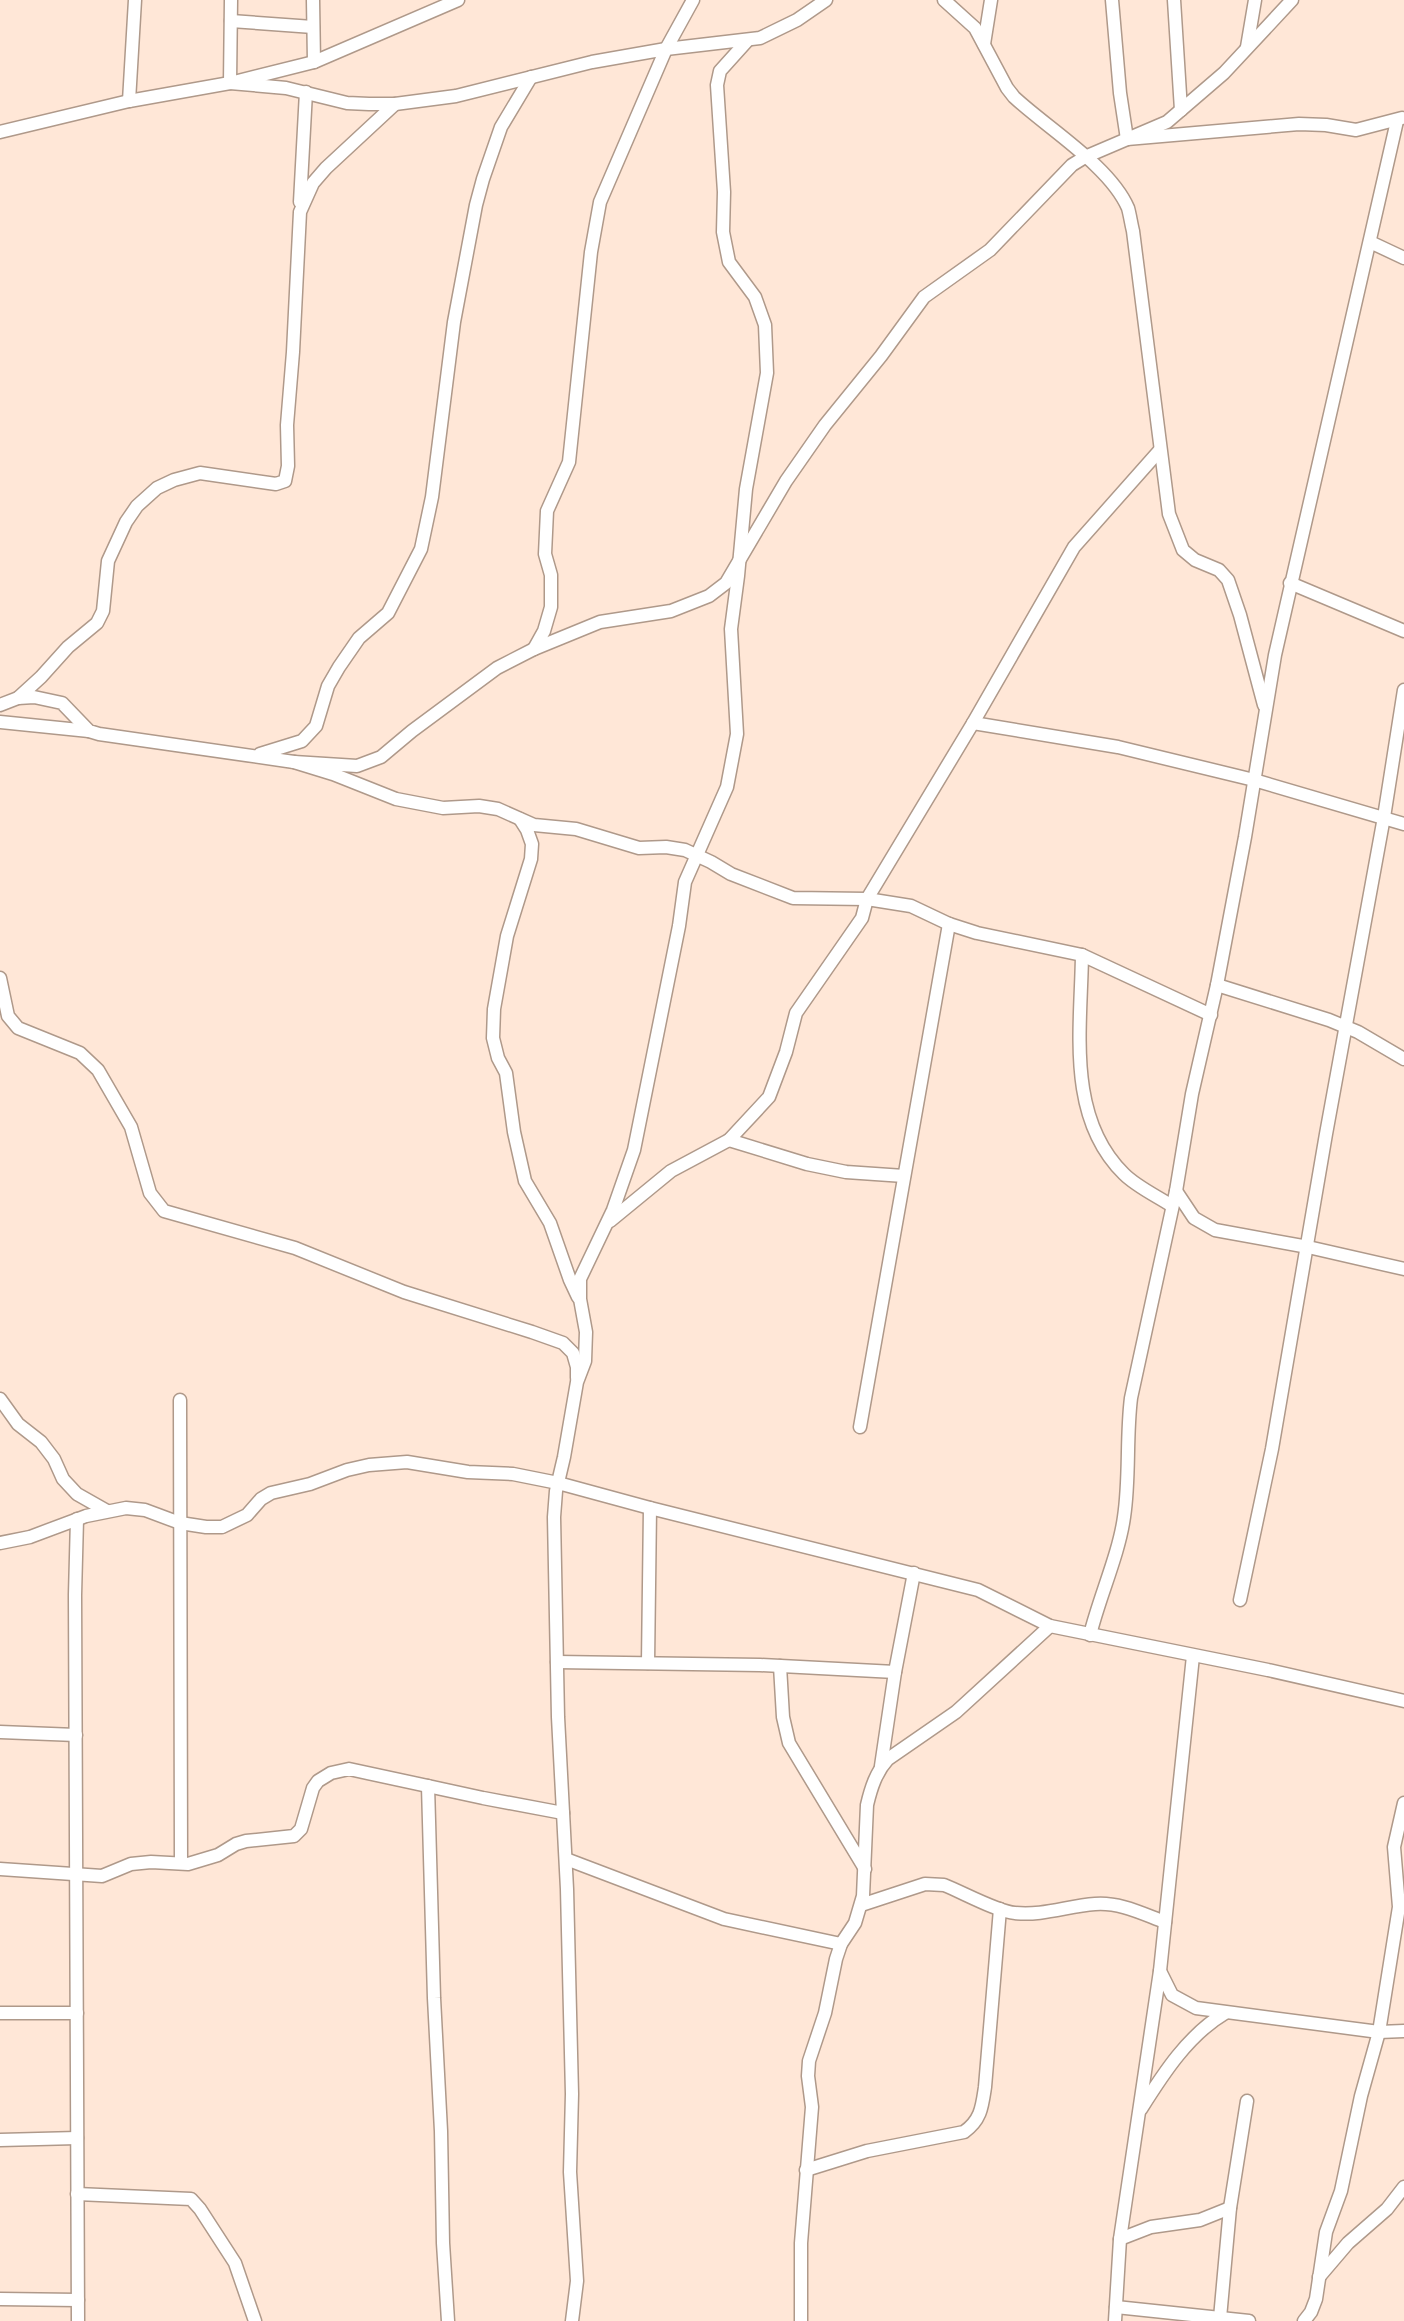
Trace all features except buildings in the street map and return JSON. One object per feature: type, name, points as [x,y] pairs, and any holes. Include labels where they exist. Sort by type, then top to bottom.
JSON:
[{"type":"street","points":[[129,101],[135,0]]},
{"type":"street","points":[[230,83],[231,0]]},
{"type":"street","points":[[313,0],[314,62]]},
{"type":"street","points":[[0,132],[129,101],[230,83],[314,62],[458,0]]},
{"type":"street","points":[[534,649],[544,631],[551,607],[551,575],[545,554],[547,512],[569,462],[592,252],[600,202],[666,49],[693,0]]},
{"type":"street","points":[[230,83],[278,87],[347,102],[395,104],[456,96],[592,62],[666,49],[760,38],[783,28],[826,0]]},
{"type":"street","points":[[944,0],[974,28],[1002,81],[1014,97],[1085,157],[1116,189],[1128,208],[1133,230],[1169,514],[1175,534],[1183,550],[1189,556],[1219,570],[1228,580],[1240,615],[1266,710]]},
{"type":"street","points":[[984,44],[991,0]]},
{"type":"street","points":[[1112,0],[1120,94],[1127,139]]},
{"type":"street","points":[[1174,0],[1181,110]]},
{"type":"street","points":[[1247,48],[1255,0]]},
{"type":"street","points":[[294,762],[357,766],[381,757],[412,731],[498,668],[534,649],[600,622],[672,611],[689,606],[709,596],[726,583],[786,481],[825,424],[881,356],[924,297],[990,250],[1072,165],[1085,157],[1167,122],[1224,72],[1292,0]]},
{"type":"street","points":[[231,21],[314,28]]},
{"type":"street","points":[[576,1382],[585,1361],[586,1332],[580,1299],[580,1279],[605,1226],[634,1150],[679,926],[685,882],[727,787],[736,734],[731,629],[746,489],[767,373],[765,326],[755,297],[729,262],[723,232],[724,192],[717,85],[720,71],[747,41]]},
{"type":"street","points":[[258,755],[302,741],[316,726],[328,686],[339,667],[358,638],[388,613],[421,549],[432,497],[454,322],[476,205],[501,127],[531,77]]},
{"type":"street","points":[[18,698],[41,677],[68,647],[97,622],[103,611],[108,561],[126,522],[137,506],[157,488],[174,480],[200,473],[276,484],[285,481],[288,466],[287,426],[293,352],[306,92]]},
{"type":"street","points":[[300,212],[313,183],[326,168],[395,104]]},
{"type":"street","points":[[1090,1635],[1124,1517],[1128,1426],[1132,1398],[1176,1191],[1184,1133],[1217,985],[1290,583],[1400,119],[1356,130],[1326,125],[1298,124],[1127,139]]},
{"type":"street","points":[[1370,242],[1404,258]]},
{"type":"street","points":[[605,1226],[671,1171],[729,1140],[769,1098],[786,1052],[796,1012],[862,918],[867,899],[973,723],[1074,547],[1160,450]]},
{"type":"street","points":[[1290,583],[1404,630]]},
{"type":"street","points":[[1240,1600],[1272,1449],[1345,1027],[1384,818],[1404,690]]},
{"type":"street","points":[[0,705],[18,698],[34,697],[62,703],[89,731]]},
{"type":"street","points":[[0,722],[89,731],[258,755],[294,762],[341,776],[396,798],[443,808],[479,806],[498,809],[534,825],[576,829],[639,848],[666,847],[696,855],[731,874],[793,898],[867,899],[911,906],[949,924],[993,938],[1048,946],[1082,955],[1211,1015]]},
{"type":"street","points":[[973,723],[1118,747],[1254,780],[1404,824]]},
{"type":"street","points":[[518,817],[527,830],[532,844],[531,859],[514,910],[506,945],[494,1009],[493,1038],[498,1058],[506,1073],[514,1132],[525,1181],[550,1223],[570,1280],[580,1299]]},
{"type":"street","points":[[860,1427],[949,924]]},
{"type":"street","points":[[1082,955],[1081,1076],[1086,1106],[1093,1129],[1104,1150],[1125,1175],[1172,1206]]},
{"type":"street","points":[[0,978],[8,1016],[18,1028],[80,1053],[98,1070],[132,1127],[150,1193],[164,1211],[295,1248],[404,1292],[563,1343],[573,1353],[577,1367],[576,1382],[558,1483],[553,1539],[566,1859],[572,2094],[570,2172],[577,2281],[572,2321]]},
{"type":"street","points":[[1217,985],[1345,1027],[1404,1059]]},
{"type":"street","points":[[729,1140],[808,1164],[836,1170],[904,1176]]},
{"type":"street","points":[[1176,1191],[1194,1218],[1215,1230],[1308,1247],[1404,1269]]},
{"type":"street","points":[[0,1399],[18,1424],[41,1442],[54,1459],[63,1479],[77,1494],[107,1510]]},
{"type":"street","points":[[180,1400],[181,1863]]},
{"type":"street","points":[[0,1543],[30,1537],[107,1510],[126,1508],[145,1510],[180,1523],[206,1528],[222,1527],[247,1515],[261,1500],[271,1494],[310,1484],[347,1470],[369,1465],[408,1462],[468,1472],[513,1474],[558,1483],[650,1508],[978,1590],[1050,1626],[1268,1670],[1404,1701]]},
{"type":"street","points":[[648,1663],[650,1508]]},
{"type":"street","points":[[77,1519],[75,1595],[78,2321]]},
{"type":"street","points":[[801,2321],[801,2244],[812,2107],[809,2061],[825,2013],[841,1944],[855,1923],[860,1904],[865,1869],[870,1791],[881,1766],[895,1672],[914,1573]]},
{"type":"street","points":[[881,1766],[956,1712],[1050,1626]]},
{"type":"street","points":[[1115,2321],[1120,2239],[1160,1971],[1193,1656]]},
{"type":"street","points":[[557,1662],[780,1666],[895,1672]]},
{"type":"street","points":[[780,1666],[783,1717],[789,1744],[865,1869]]},
{"type":"street","points":[[0,1732],[76,1735]]},
{"type":"street","points":[[0,1869],[102,1876],[132,1864],[151,1862],[188,1864],[218,1855],[236,1844],[246,1841],[294,1836],[301,1829],[313,1788],[323,1777],[349,1769],[564,1813]]},
{"type":"street","points":[[428,1786],[434,1988],[441,2131],[443,2243],[448,2321]]},
{"type":"street","points":[[1304,2321],[1311,2312],[1316,2299],[1326,2232],[1341,2191],[1361,2096],[1379,2032],[1399,1908],[1394,1847],[1404,1803]]},
{"type":"street","points":[[566,1859],[724,1919],[841,1944]]},
{"type":"street","points":[[860,1904],[934,1883],[944,1885],[1000,1909],[1018,1914],[1043,1913],[1095,1904],[1108,1904],[1120,1906],[1165,1922]]},
{"type":"street","points":[[806,2170],[866,2151],[964,2132],[974,2126],[980,2115],[985,2087],[1000,1909]]},
{"type":"street","points":[[1160,1971],[1172,1995],[1196,2008],[1379,2032],[1404,2031]]},
{"type":"street","points":[[0,2013],[77,2013]]},
{"type":"street","points":[[1137,2116],[1154,2087],[1193,2038],[1204,2027],[1225,2013]]},
{"type":"street","points":[[1220,2318],[1230,2208],[1247,2102]]},
{"type":"street","points":[[0,2140],[77,2138]]},
{"type":"street","points":[[1319,2277],[1348,2243],[1387,2209],[1404,2187]]},
{"type":"street","points":[[77,2194],[191,2199],[200,2209],[236,2263],[255,2321]]},
{"type":"street","points":[[1120,2239],[1151,2227],[1200,2220],[1230,2208]]},
{"type":"street","points":[[0,2298],[78,2300]]},
{"type":"street","points":[[1116,2307],[1248,2321]]}]
